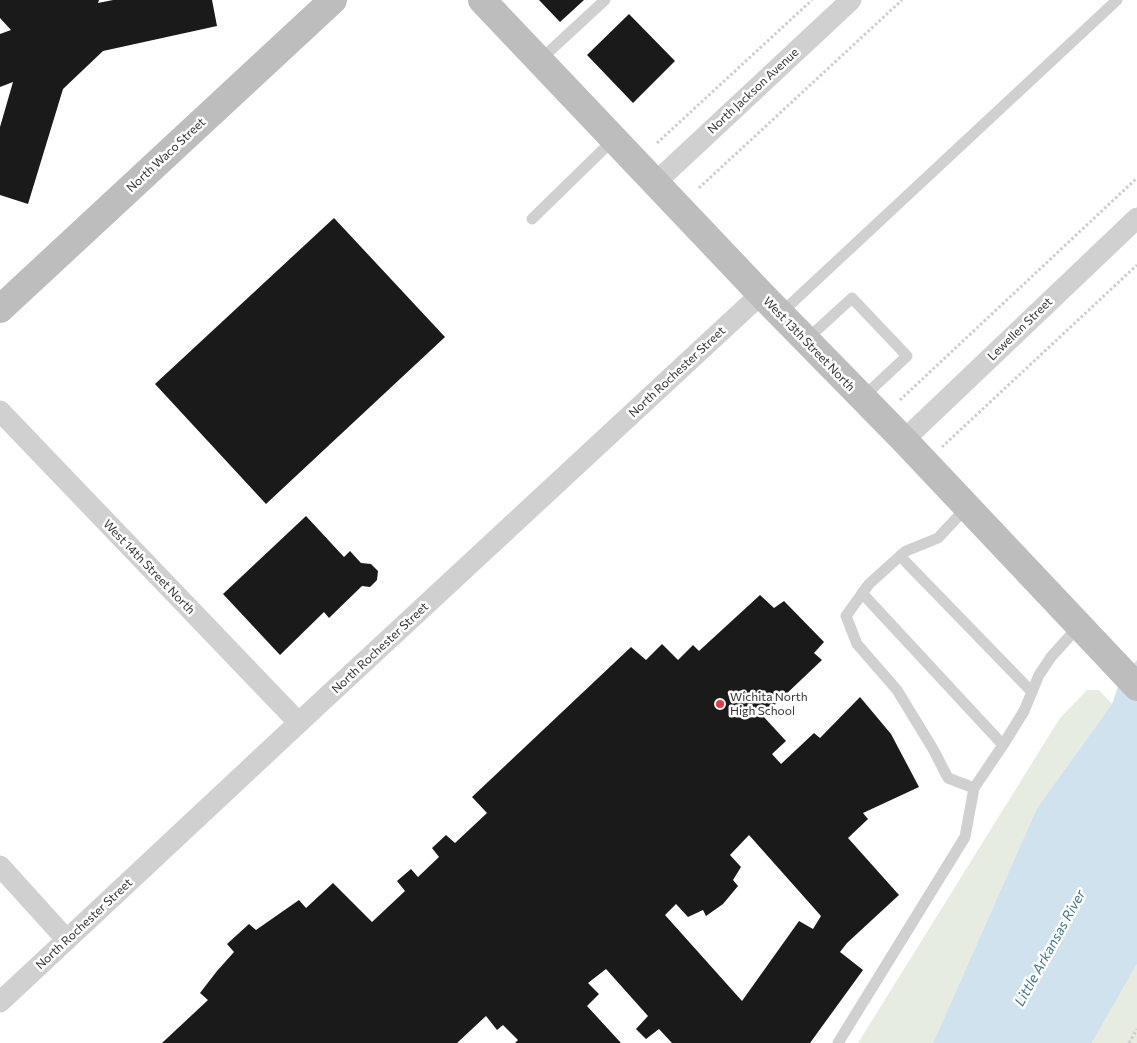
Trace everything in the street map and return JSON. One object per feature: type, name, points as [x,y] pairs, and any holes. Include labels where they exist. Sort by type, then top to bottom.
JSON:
[{"type":"street","name":"North Waco Street","points":[[0,309],[333,0]]},
{"type":"street","name":"West 13th Street North","points":[[482,0],[780,314],[968,507],[1137,687]]},
{"type":"street","name":"North Jackson Avenue","points":[[655,183],[851,0]]},
{"type":"street","name":"Lewellen Street","points":[[904,440],[1137,218]]},
{"type":"street","name":"North Rochester Street","points":[[0,1002],[761,294]]},
{"type":"street","name":"West 14th Street North","points":[[0,411],[299,723]]},
{"type":"street","points":[[0,866],[67,940]]},
{"type":"lane","points":[[539,61],[605,0]]},
{"type":"lane","points":[[780,314],[1117,0]]},
{"type":"lane","points":[[532,219],[614,139]]},
{"type":"lane","points":[[806,341],[852,298],[907,356],[862,398]]},
{"type":"lane","points":[[968,507],[938,538],[906,551],[900,556],[869,584],[846,616],[857,644],[897,690],[934,749],[948,778],[974,788]]},
{"type":"lane","points":[[900,556],[1032,692]]},
{"type":"lane","points":[[862,593],[1003,745]]},
{"type":"lane","points":[[838,1043],[965,837],[974,788],[1024,711],[1039,675],[1051,657],[1079,626]]},
{"type":"path","points":[[657,143],[812,0]]},
{"type":"path","points":[[699,188],[902,0]]},
{"type":"path","points":[[900,400],[1137,178]]},
{"type":"path","points":[[942,447],[1137,265]]},
{"type":"path","points":[[1129,1043],[1137,1029]]},
{"type":"shaded area","points":[[1087,690],[1099,690],[1112,704],[1037,808],[933,1043],[858,1043],[1060,718]]},
{"type":"shaded area","points":[[1137,964],[1137,1043],[1092,1043]]},
{"type":"water","name":"Little Arkansas River","points":[[1137,660],[1137,964],[1092,1043],[933,1043],[1037,808],[1112,704],[1120,681]]},
{"type":"building","points":[[0,0],[99,0],[98,3],[113,0],[212,0],[217,26],[103,51],[63,89],[28,204],[0,195],[0,127],[13,82],[0,87],[0,34],[11,30],[0,18]]},
{"type":"building","points":[[539,0],[584,0],[560,22]]},
{"type":"building","points":[[629,14],[675,61],[633,103],[587,55]]},
{"type":"building","points":[[334,218],[445,337],[266,504],[155,384]]},
{"type":"building","points":[[306,516],[344,557],[350,551],[361,563],[371,564],[378,571],[377,580],[370,587],[362,586],[329,618],[324,612],[280,655],[223,594]]},
{"type":"building","name":"Wichita North High School","points":[[760,595],[774,608],[784,601],[824,642],[814,653],[822,660],[763,716],[786,741],[772,754],[781,764],[814,733],[820,738],[860,697],[891,734],[919,787],[863,813],[868,819],[848,838],[899,895],[847,943],[840,952],[863,970],[810,1043],[672,1043],[659,1029],[646,1039],[636,1029],[648,1016],[606,969],[588,983],[599,994],[587,1006],[621,1043],[515,1043],[518,1040],[503,1025],[497,1030],[486,1016],[457,1043],[162,1043],[208,1000],[200,993],[234,952],[227,944],[249,924],[256,930],[299,900],[306,908],[333,883],[372,922],[405,891],[397,881],[411,869],[418,877],[439,857],[432,848],[446,835],[455,843],[487,813],[472,797],[631,647],[646,660],[662,644],[678,660],[693,645],[699,651]],"holes":[[[749,835],[821,916],[813,929],[799,921],[742,1001],[665,915],[676,904],[688,917],[703,910],[706,916],[723,904],[738,886],[733,880],[741,867],[730,855]]]},
{"type":"place","name":"Wichita North High School","points":[[720,704]]}]
